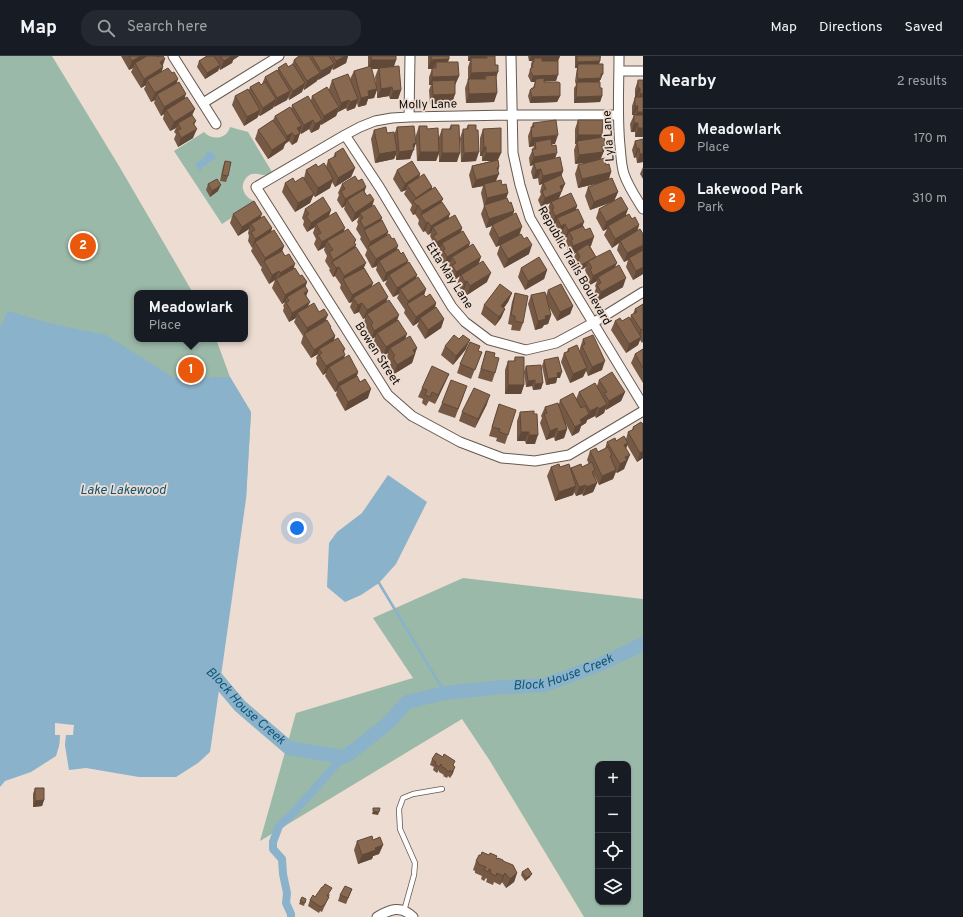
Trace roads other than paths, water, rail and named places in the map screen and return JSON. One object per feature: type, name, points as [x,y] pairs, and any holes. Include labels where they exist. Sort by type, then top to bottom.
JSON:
[{"type":"street","points":[[173,56],[216,124]]},
{"type":"street","points":[[203,104],[279,56]]},
{"type":"street","points":[[409,117],[410,56]]},
{"type":"street","name":"Republic Trails Boulevard","points":[[511,56],[513,153],[520,185],[530,218],[643,405]]},
{"type":"street","name":"Lyla Lane","points":[[619,56],[618,115],[620,148],[624,174],[630,188],[643,209]]},
{"type":"street","points":[[619,71],[643,71]]},
{"type":"street","name":"Molly Lane","points":[[256,188],[345,135],[375,121],[409,117],[618,115]]},
{"type":"street","name":"Etta May Lane","points":[[345,135],[380,188],[452,307],[465,322],[489,340],[526,350],[556,344],[643,292]]},
{"type":"street","name":"Bowen Street","points":[[256,188],[388,395],[412,416],[460,442],[495,456],[535,461],[569,455],[643,411]]},
{"type":"street","points":[[377,917],[394,909],[407,912],[414,917]]},
{"type":"lane","points":[[404,911],[414,875],[415,863],[400,829],[399,809],[403,798],[413,794],[442,789]]},
{"type":"water","points":[[208,151],[212,152],[216,158],[201,168],[202,169],[200,171],[195,164],[205,157]]},
{"type":"water","name":"Lake Lakewood","points":[[8,311],[49,323],[106,335],[174,378],[230,377],[251,412],[246,499],[210,752],[198,763],[176,777],[139,777],[86,768],[69,770],[63,733],[56,756],[31,772],[5,781],[0,787],[0,328]]},
{"type":"water","points":[[388,475],[427,502],[396,564],[379,583],[361,595],[345,602],[327,587],[329,543],[337,532],[362,513]]},
{"type":"waterway","points":[[379,583],[445,693]]},
{"type":"waterway","name":"Block House Creek","points":[[207,670],[218,680],[240,706],[289,748],[343,757],[349,754],[387,724],[407,702],[445,693],[503,687],[545,685],[599,665],[643,644]]},
{"type":"waterway","points":[[291,917],[286,903],[287,893],[282,859],[273,849],[273,842],[279,826],[293,813],[343,757]]},
{"type":"place","name":"Lakewood Park","points":[[83,246]]},
{"type":"place","name":"Meadowlark","points":[[191,370]]}]
